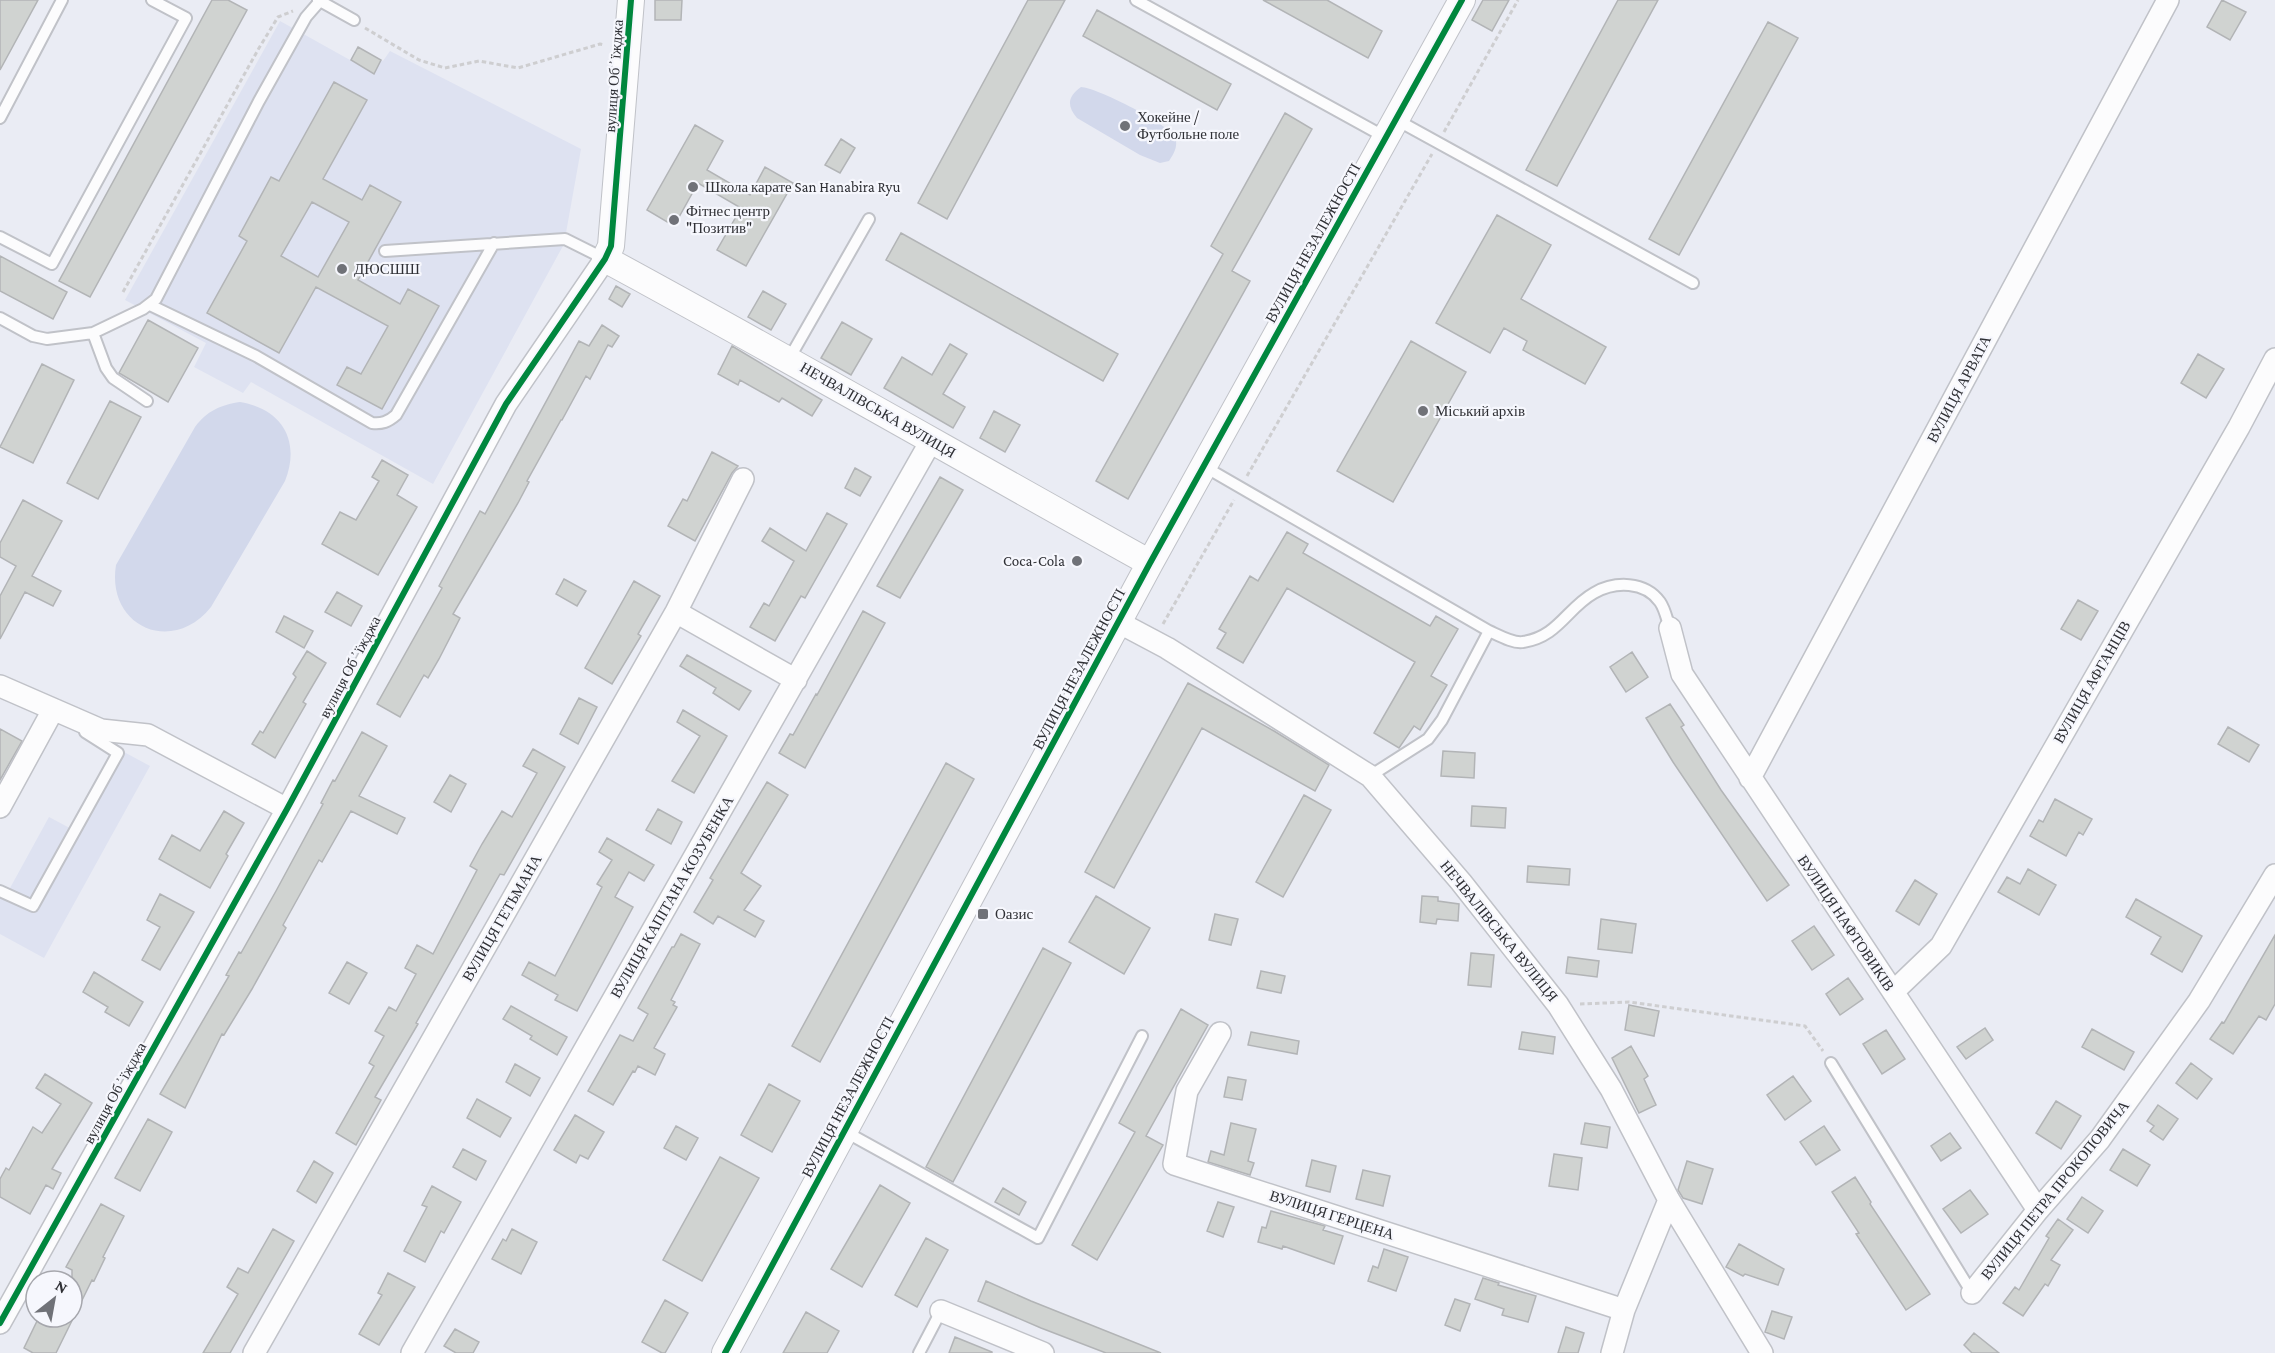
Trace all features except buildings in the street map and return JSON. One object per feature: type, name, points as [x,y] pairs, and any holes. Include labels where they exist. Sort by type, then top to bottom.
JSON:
[{"type":"street","name":"вулиця Обʼїжджа","points":[[0,1323],[287,809],[506,404],[605,259],[611,246],[629,49],[631,0]]},
{"type":"street","name":"ВУЛИЦЯ НЕЗАЛЕЖНОСТІ","points":[[725,1353],[1150,563],[1389,128],[1462,0]]},
{"type":"street","name":"ВУЛИЦЯ АРВАТА","points":[[1750,778],[2168,0]]},
{"type":"street","name":"НЕЧВАЛІВСЬКА ВУЛИЦЯ","points":[[605,259],[789,359],[1150,563]]},
{"type":"street","name":"ВУЛИЦЯ АФГАНЦІВ","points":[[1893,993],[1941,946],[2275,359]]},
{"type":"street","name":"ВУЛИЦЯ КАПІТАНА КОЗУБЕНКА","points":[[412,1353],[931,441]]},
{"type":"street","name":"ВУЛИЦЯ ГЕТЬМАНА","points":[[254,1353],[676,612],[743,479]]},
{"type":"street","points":[[676,612],[796,680]]},
{"type":"street","name":"НЕЧВАЛІВСЬКА ВУЛИЦЯ","points":[[1118,622],[1167,648],[1370,776],[1461,882],[1558,1005],[1611,1089],[1669,1200],[1762,1353]]},
{"type":"street","name":"ВУЛИЦЯ НАФТОВИКІВ","points":[[1670,628],[1682,674],[2038,1210]]},
{"type":"street","points":[[0,686],[101,730],[148,735],[287,809]]},
{"type":"street","points":[[0,807],[53,710]]},
{"type":"street","name":"ВУЛИЦЯ ПЕТРА ПРОКОПОВИЧА","points":[[1972,1293],[2038,1210],[2100,1139],[2199,1001],[2275,875]]},
{"type":"street","name":"ВУЛИЦЯ ГЕРЦЕНА","points":[[1220,1033],[1187,1091],[1174,1164],[1624,1310]]},
{"type":"street","points":[[1612,1353],[1624,1310],[1669,1200]]},
{"type":"street","points":[[941,1311],[1043,1353]]},
{"type":"lane","points":[[0,118],[62,0]]},
{"type":"lane","points":[[0,237],[52,264],[186,18],[152,0]]},
{"type":"lane","points":[[1137,0],[1389,128],[1437,144],[1693,283]]},
{"type":"lane","points":[[0,318],[33,336],[47,339],[93,333],[150,305],[156,299],[204,203],[306,17],[319,1],[354,20]]},
{"type":"lane","points":[[789,359],[869,219]]},
{"type":"lane","points":[[385,251],[565,238],[605,259]]},
{"type":"lane","points":[[150,305],[256,356],[372,423],[381,424],[396,415],[494,243]]},
{"type":"lane","points":[[93,333],[106,368],[113,378],[147,401]]},
{"type":"lane","points":[[1204,467],[1489,631],[1521,643],[1547,635],[1593,593],[1614,585],[1637,585],[1651,592],[1662,603],[1670,628]]},
{"type":"lane","points":[[1370,776],[1428,739],[1442,720],[1489,631]]},
{"type":"lane","points":[[0,891],[33,906],[118,753],[53,710]]},
{"type":"lane","points":[[844,1130],[1038,1238],[1142,1036]]},
{"type":"lane","points":[[1831,1063],[1972,1293]]},
{"type":"lane","points":[[919,1353],[941,1311]]},
{"type":"path","points":[[1153,641],[1518,0]]},
{"type":"path","points":[[123,292],[259,48],[279,17],[319,1]]},
{"type":"path","points":[[354,20],[419,60],[445,68],[479,61],[518,68],[600,44],[629,49]]},
{"type":"path","points":[[1558,1005],[1629,1002],[1805,1026],[1831,1063]]},
{"type":"shaded area","points":[[280,21],[350,60],[358,47],[383,61],[390,51],[581,149],[564,244],[433,484],[251,382],[243,393],[194,367],[206,343],[125,300]]},
{"type":"shaded area","name":"Хокейне / Футбольне поле","points":[[1081,87],[1129,106],[1167,129],[1176,141],[1169,161],[1160,163],[1140,155],[1077,118],[1071,110],[1070,102],[1073,94]]},
{"type":"shaded area","points":[[240,402],[267,412],[284,429],[291,453],[285,481],[211,607],[195,622],[178,630],[161,631],[145,627],[131,618],[121,604],[116,586],[116,565],[195,427],[214,410]]},
{"type":"shaded area","points":[[124,752],[150,766],[44,958],[0,934],[0,897],[4,899],[49,817],[79,833]]},
{"type":"cycle path","points":[[0,1323],[287,809],[506,404],[605,259],[611,246],[631,0]]},
{"type":"cycle path","points":[[725,1353],[1150,563],[1462,0]]},
{"type":"place","name":"Хокейне / Футбольне поле","points":[[1125,126]]},
{"type":"place","name":"Школа карате San Hanabira Ryu","points":[[693,187]]},
{"type":"place","name":"Фітнес центр \"Позитив\"","points":[[674,220]]},
{"type":"place","name":"ДЮСШШ","points":[[342,269]]},
{"type":"place","name":"Міський архів","points":[[1423,411]]},
{"type":"place","name":"Coca-Cola","points":[[1077,561]]},
{"type":"place","name":"Оазис","points":[[983,914]]}]
